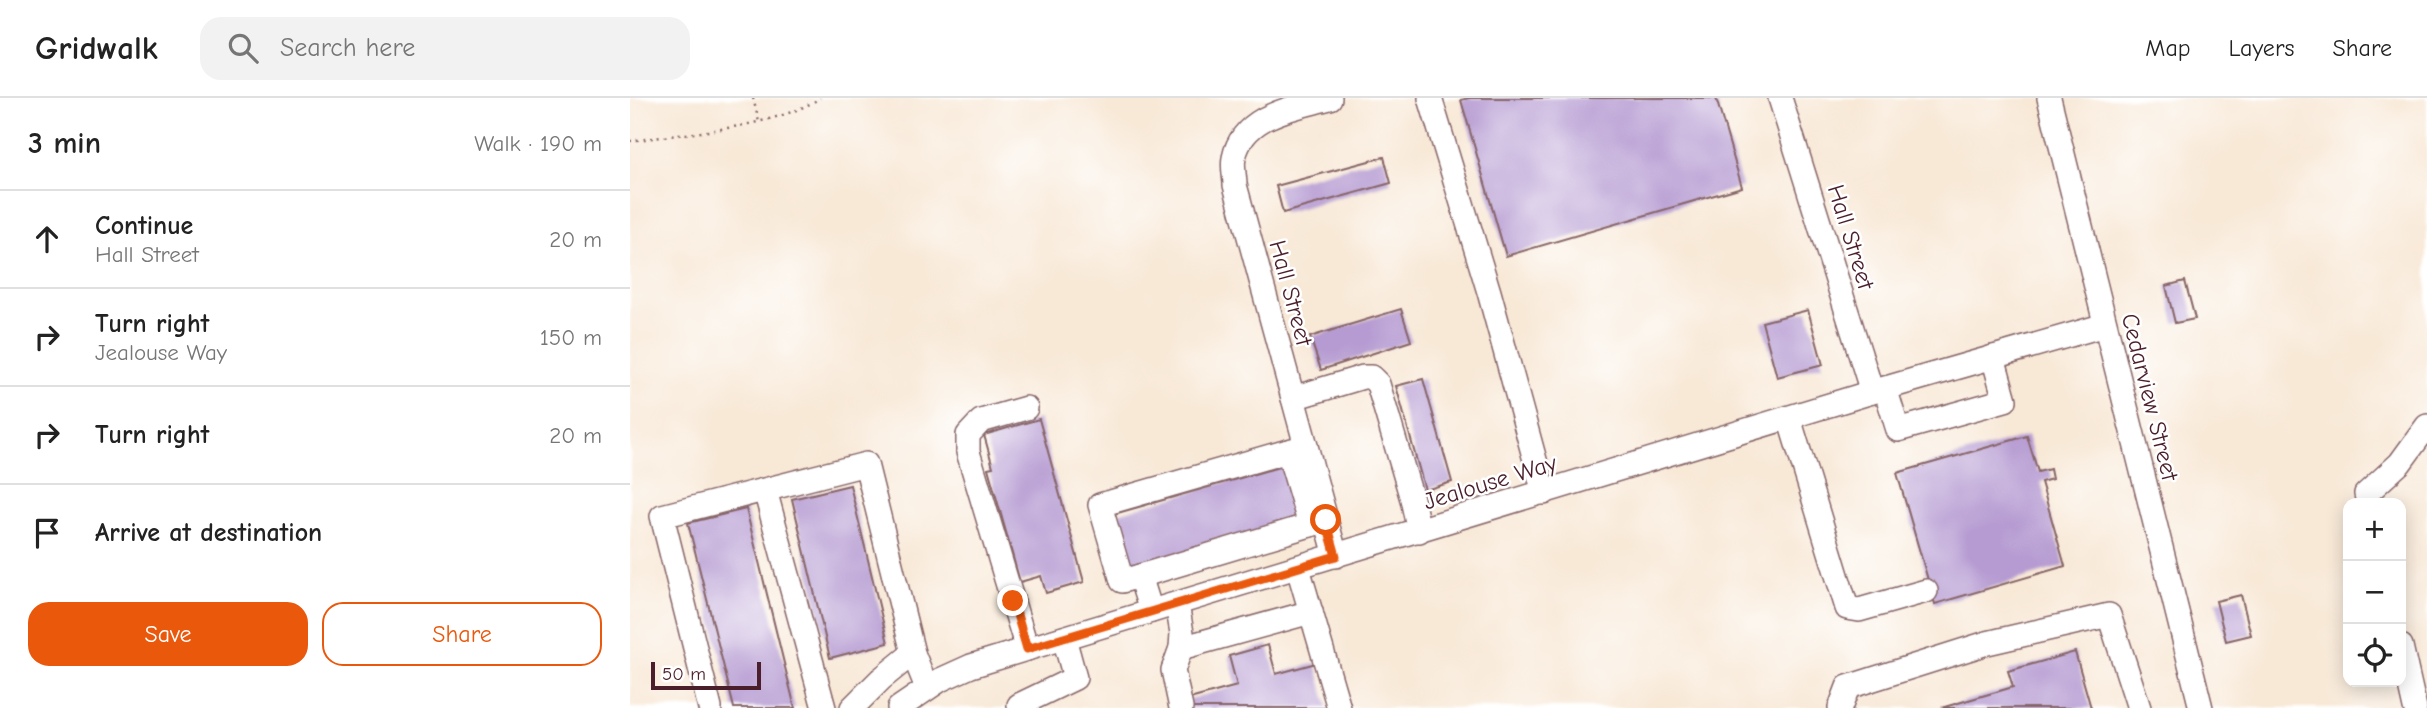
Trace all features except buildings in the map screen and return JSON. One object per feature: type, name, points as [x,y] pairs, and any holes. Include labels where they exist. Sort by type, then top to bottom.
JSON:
[{"type":"street","name":"Hall Street","points":[[1330,98],[1266,116],[1244,135],[1233,159],[1235,185],[1293,398],[1297,448],[1318,523],[1336,556]]},
{"type":"street","points":[[1430,98],[1489,292],[1544,493]]},
{"type":"street","name":"Hall Street","points":[[1780,98],[1878,390],[1898,430],[2005,400],[1993,358]]},
{"type":"street","name":"Cedarview Street","points":[[2049,98],[2201,708]]},
{"type":"street","name":"Jealouse Way","points":[[899,708],[928,688],[971,666],[1878,390],[2105,325]]},
{"type":"street","points":[[1293,398],[1363,377],[1371,377],[1378,384],[1419,531]]},
{"type":"street","points":[[1026,408],[981,421],[968,435],[968,452],[1027,649]]},
{"type":"street","points":[[1789,418],[1847,608],[1859,610],[1926,591]]},
{"type":"street","points":[[2368,498],[2400,463],[2427,426]]},
{"type":"street","points":[[1297,448],[1100,505],[1122,581],[1318,523]]},
{"type":"street","points":[[710,708],[662,516],[866,464],[913,653],[928,688]]},
{"type":"street","points":[[765,490],[824,708]]},
{"type":"street","points":[[1298,568],[1339,708]]},
{"type":"street","points":[[1140,576],[1151,611]]},
{"type":"street","points":[[1177,604],[1182,633],[1181,649],[1173,670],[1181,708]]},
{"type":"street","points":[[1181,649],[1311,612]]},
{"type":"street","points":[[1840,708],[1848,687],[1987,643],[2109,615],[2139,708]]},
{"type":"street","points":[[1020,708],[1019,705],[1075,678],[1064,638]]},
{"type":"street","points":[[852,708],[881,679],[913,653]]},
{"type":"street","points":[[2406,668],[2415,708]]},
{"type":"path","points":[[753,98],[759,122]]},
{"type":"path","points":[[630,142],[759,122],[805,108],[820,98]]},
{"type":"route","points":[[1013,601],[1027,649],[1336,556],[1326,520]]}]
